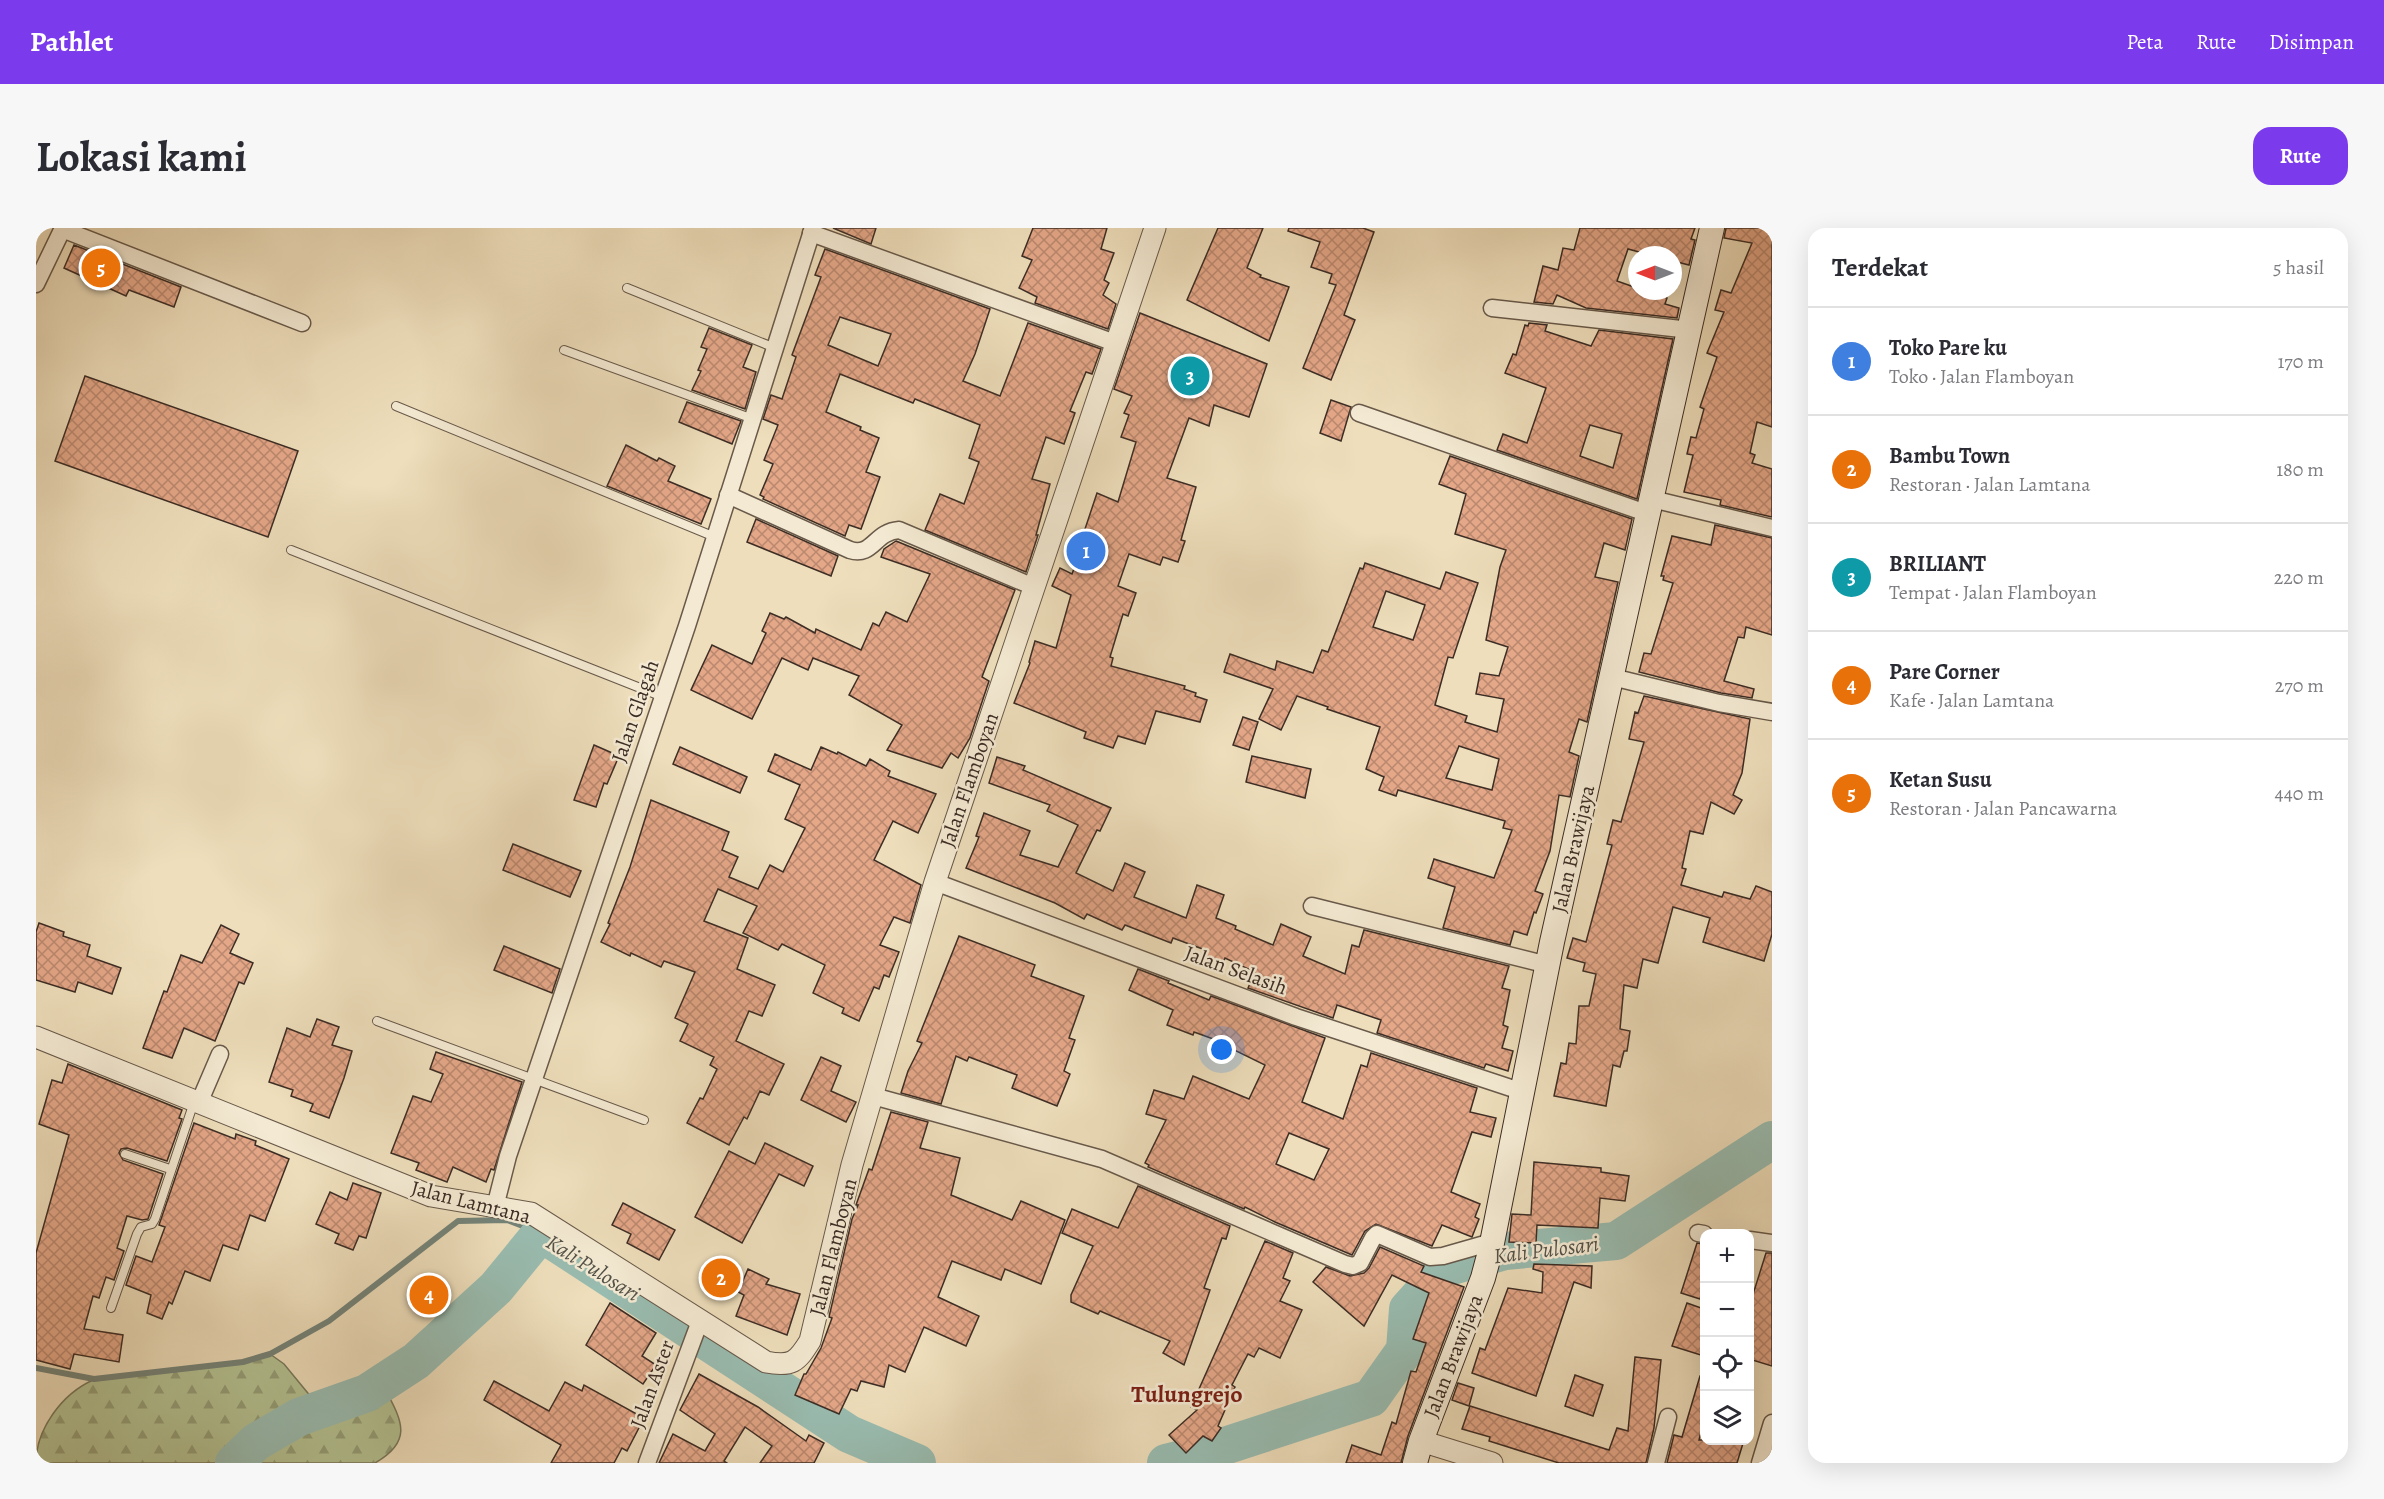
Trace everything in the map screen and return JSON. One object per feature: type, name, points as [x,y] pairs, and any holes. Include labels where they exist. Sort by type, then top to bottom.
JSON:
[{"type":"main road","name":"Jalan Brawijaya","points":[[1418,1452],[1483,1278],[1491,1245],[1548,965],[1712,228]]},
{"type":"street","points":[[36,284],[62,228],[302,323]]},
{"type":"street","name":"Jalan Flamboyan","points":[[810,1341],[852,1166],[935,882],[1155,228]]},
{"type":"street","points":[[812,231],[1115,343]]},
{"type":"street","name":"Jalan Glagah","points":[[495,1207],[508,1156],[716,537],[812,231]]},
{"type":"street","points":[[1492,308],[1690,330]]},
{"type":"street","points":[[1359,413],[1650,507],[1772,528]]},
{"type":"street","points":[[728,495],[859,553],[868,549],[888,531],[899,530],[1034,587]]},
{"type":"street","points":[[1612,677],[1719,704],[1772,712]]},
{"type":"street","name":"Jalan Selasih","points":[[935,882],[1296,1017],[1523,1092]]},
{"type":"street","points":[[1312,906],[1548,965]]},
{"type":"street","name":"Jalan Lamtana","points":[[36,1037],[431,1196],[531,1213],[766,1362],[784,1365],[799,1359],[810,1341]]},
{"type":"street","points":[[197,1102],[220,1054]]},
{"type":"street","points":[[873,1096],[1102,1159],[1353,1266],[1360,1263],[1377,1234],[1430,1257],[1491,1245]]},
{"type":"street","points":[[1754,1241],[1772,1244]]},
{"type":"street","name":"Jalan Aster","points":[[647,1463],[700,1321]]},
{"type":"street","points":[[1656,1463],[1668,1417]]},
{"type":"street","points":[[1760,1463],[1772,1423]]},
{"type":"street","points":[[1418,1452],[1491,1463]]},
{"type":"lane","points":[[627,288],[775,348]]},
{"type":"lane","points":[[564,350],[753,419]]},
{"type":"lane","points":[[396,406],[716,537]]},
{"type":"lane","points":[[291,550],[663,697]]},
{"type":"lane","points":[[377,1021],[644,1120]]},
{"type":"lane","points":[[111,1308],[137,1234],[141,1227],[152,1224],[155,1219],[170,1177],[170,1169],[197,1102]]},
{"type":"lane","points":[[125,1154],[170,1169]]},
{"type":"green space","points":[[270,1354],[284,1364],[321,1409],[367,1393],[382,1383],[394,1406],[401,1427],[396,1445],[375,1463],[36,1463],[41,1438],[53,1414],[71,1394],[93,1380],[109,1376],[188,1369]]},
{"type":"building","points":[[833,228],[876,228],[871,244]]},
{"type":"building","points":[[1033,228],[1107,228],[1101,249],[1114,253],[1104,280],[1109,283],[1103,295],[1116,304],[1108,329],[1035,303],[1037,297],[1019,288],[1032,260],[1022,256]]},
{"type":"building","points":[[1218,228],[1263,228],[1247,268],[1261,275],[1260,277],[1289,287],[1269,341],[1187,300]]},
{"type":"building","points":[[1289,228],[1363,228],[1374,232],[1344,315],[1355,320],[1331,380],[1303,368],[1336,285],[1329,283],[1332,274],[1311,267],[1320,242],[1288,231]]},
{"type":"building","points":[[1580,228],[1695,228],[1691,239],[1695,240],[1689,265],[1682,263],[1682,246],[1628,246],[1617,281],[1628,285],[1628,300],[1666,300],[1665,304],[1679,308],[1677,318],[1586,308],[1557,295],[1553,304],[1534,302],[1543,266],[1558,270],[1563,248],[1574,250]]},
{"type":"building","points":[[1726,228],[1772,228],[1772,427],[1757,422],[1750,453],[1755,455],[1752,463],[1772,469],[1772,517],[1720,505],[1721,500],[1684,492],[1693,455],[1687,454],[1691,437],[1696,438],[1704,409],[1700,407],[1717,357],[1707,353],[1724,312],[1715,310],[1721,290],[1731,293],[1752,243],[1724,238]]},
{"type":"building","points":[[74,245],[181,287],[174,307],[129,290],[126,296],[64,268]]},
{"type":"building","points":[[825,249],[990,309],[963,381],[1000,396],[1028,323],[1101,349],[1092,374],[1086,372],[1070,411],[1075,413],[1064,444],[1046,437],[1032,479],[1050,484],[1036,535],[1038,535],[1026,572],[925,530],[940,494],[964,504],[979,462],[969,458],[980,425],[915,399],[913,403],[840,374],[826,412],[861,427],[860,430],[879,438],[866,472],[880,477],[861,529],[849,525],[845,536],[763,499],[764,497],[760,495],[773,464],[764,460],[778,425],[763,419],[771,395],[782,399],[796,357],[792,355],[821,277],[815,275]],"holes":[[[840,317],[891,334],[878,366],[828,345]]]},
{"type":"building","points":[[1140,313],[1267,364],[1249,417],[1214,405],[1209,426],[1189,418],[1167,478],[1196,487],[1181,540],[1185,541],[1178,562],[1163,557],[1160,565],[1129,554],[1118,586],[1136,593],[1128,616],[1123,614],[1110,657],[1113,658],[1111,666],[1185,686],[1184,689],[1196,693],[1195,696],[1207,700],[1200,722],[1156,711],[1145,744],[1118,736],[1113,748],[1084,738],[1086,732],[1014,703],[1030,663],[1035,641],[1056,648],[1071,595],[1052,586],[1060,568],[1072,574],[1085,539],[1082,538],[1097,493],[1118,502],[1136,442],[1121,437],[1129,415],[1124,413],[1132,396],[1114,389]]},
{"type":"building","points":[[1529,323],[1547,325],[1545,331],[1591,346],[1599,330],[1673,339],[1637,499],[1497,450],[1503,434],[1527,443],[1546,388],[1505,373],[1513,354],[1516,355],[1525,325],[1528,326]],"holes":[[[1590,425],[1622,434],[1613,468],[1580,456]]]},
{"type":"building","points":[[709,328],[752,345],[743,367],[756,372],[745,409],[692,390],[701,371],[698,370],[707,349],[701,347]]},
{"type":"building","points":[[85,376],[298,451],[268,537],[55,461]]},
{"type":"building","points":[[1331,400],[1351,407],[1341,441],[1320,433]]},
{"type":"building","points":[[687,402],[741,421],[732,444],[679,422]]},
{"type":"building","points":[[626,445],[657,461],[659,458],[675,466],[668,481],[711,499],[701,524],[607,486]]},
{"type":"building","points":[[1450,456],[1632,519],[1625,550],[1604,543],[1595,577],[1618,582],[1587,722],[1579,719],[1569,752],[1579,756],[1570,797],[1559,795],[1550,851],[1535,891],[1543,894],[1536,913],[1534,912],[1527,935],[1514,931],[1510,945],[1443,928],[1455,887],[1428,878],[1434,859],[1494,878],[1512,830],[1503,828],[1505,821],[1398,790],[1396,796],[1379,790],[1384,777],[1366,769],[1380,727],[1297,696],[1281,730],[1259,719],[1273,689],[1224,672],[1230,654],[1275,670],[1277,661],[1313,673],[1322,650],[1328,652],[1360,568],[1363,569],[1365,563],[1440,589],[1446,572],[1478,583],[1453,658],[1448,657],[1435,705],[1467,716],[1465,722],[1497,732],[1504,699],[1476,694],[1480,673],[1499,676],[1508,647],[1486,640],[1500,567],[1506,550],[1455,534],[1466,494],[1439,484]],"holes":[[[1386,591],[1425,605],[1413,640],[1373,627]],[[1459,746],[1499,759],[1492,790],[1446,778]]]},
{"type":"building","points":[[756,519],[838,556],[831,576],[747,542]]},
{"type":"building","points":[[1715,525],[1772,538],[1772,635],[1746,627],[1744,638],[1738,637],[1724,681],[1754,689],[1752,698],[1721,693],[1639,672],[1644,653],[1651,654],[1673,583],[1663,580],[1664,576],[1661,576],[1672,536],[1711,545]]},
{"type":"building","points":[[896,541],[1015,590],[982,677],[989,681],[970,738],[958,758],[951,753],[942,768],[887,750],[902,725],[849,695],[859,676],[813,658],[808,670],[782,658],[752,719],[691,690],[712,645],[752,664],[766,633],[762,631],[770,613],[784,619],[786,617],[815,633],[816,629],[861,650],[873,623],[879,626],[886,612],[907,622],[930,574],[881,557],[884,549]]},
{"type":"building","points":[[1644,696],[1750,719],[1742,773],[1733,795],[1742,800],[1734,814],[1711,802],[1703,834],[1690,831],[1682,868],[1686,869],[1681,885],[1722,897],[1724,892],[1750,899],[1756,886],[1772,892],[1772,934],[1764,961],[1703,942],[1710,918],[1673,907],[1658,963],[1643,959],[1637,988],[1624,985],[1620,1029],[1630,1031],[1627,1051],[1624,1051],[1620,1067],[1613,1065],[1606,1106],[1554,1096],[1561,1063],[1566,1064],[1569,1043],[1576,1044],[1579,1006],[1589,1006],[1596,974],[1583,971],[1585,963],[1567,958],[1573,938],[1586,942],[1612,845],[1607,844],[1613,820],[1621,822],[1644,742],[1629,739],[1635,712],[1638,713]]},
{"type":"building","points":[[1243,717],[1258,722],[1249,750],[1233,745]]},
{"type":"building","points":[[594,745],[619,756],[607,784],[604,783],[596,807],[574,800]]},
{"type":"building","points":[[680,747],[747,777],[740,793],[673,764]]},
{"type":"building","points":[[821,747],[837,754],[838,752],[866,766],[870,759],[890,771],[888,776],[936,794],[918,833],[893,821],[874,860],[921,885],[910,923],[894,917],[880,945],[899,952],[889,977],[884,975],[879,989],[874,987],[859,1021],[842,1013],[844,1008],[813,993],[825,965],[782,944],[778,950],[743,933],[757,906],[718,889],[704,921],[748,938],[737,969],[775,985],[762,1016],[749,1011],[736,1041],[784,1064],[769,1095],[760,1091],[747,1119],[744,1117],[729,1145],[687,1123],[700,1098],[703,1099],[717,1069],[710,1065],[714,1057],[680,1041],[688,1024],[675,1018],[695,972],[664,961],[661,967],[601,942],[610,924],[608,923],[630,867],[651,800],[729,832],[722,850],[738,857],[729,877],[758,889],[770,865],[783,872],[805,828],[785,819],[800,785],[768,771],[775,754],[811,770]]},
{"type":"building","points":[[1252,756],[1311,769],[1305,798],[1246,782]]},
{"type":"building","points":[[997,757],[1025,766],[1023,770],[1111,808],[1100,831],[1097,830],[1076,873],[1113,891],[1125,863],[1145,872],[1134,897],[1186,918],[1197,885],[1224,895],[1216,918],[1236,926],[1235,929],[1273,945],[1281,924],[1311,937],[1303,956],[1345,974],[1352,945],[1359,947],[1364,930],[1509,966],[1502,988],[1510,990],[1503,1025],[1508,1027],[1502,1048],[1513,1051],[1508,1071],[1486,1064],[1484,1068],[1377,1033],[1381,1020],[1337,1005],[1333,1018],[1248,988],[1255,972],[1225,958],[1220,970],[1203,964],[1208,951],[1173,938],[1171,943],[1125,925],[1122,930],[1087,914],[1084,919],[1055,903],[966,868],[979,837],[976,836],[984,813],[1030,831],[1020,855],[1058,867],[1078,825],[1047,811],[1050,805],[989,783]]},
{"type":"building","points":[[513,844],[581,871],[570,897],[503,870]]},
{"type":"building","points":[[39,923],[64,932],[63,936],[90,945],[87,956],[121,968],[112,994],[78,982],[75,992],[36,980],[36,932]]},
{"type":"building","points":[[221,925],[239,934],[230,953],[253,963],[244,984],[239,982],[215,1041],[184,1028],[172,1058],[143,1048],[164,991],[167,992],[181,955],[202,963]]},
{"type":"building","points":[[959,936],[1035,965],[1031,976],[1084,996],[1069,1038],[1075,1040],[1064,1071],[1070,1074],[1057,1106],[1012,1088],[1017,1075],[969,1057],[967,1061],[956,1056],[941,1104],[901,1093],[908,1071],[922,1043],[917,1041]]},
{"type":"building","points":[[504,946],[560,969],[552,993],[494,970]]},
{"type":"building","points":[[1138,969],[1209,1000],[1211,996],[1325,1038],[1302,1102],[1343,1119],[1361,1065],[1367,1067],[1371,1053],[1477,1088],[1470,1112],[1496,1118],[1491,1137],[1472,1132],[1451,1192],[1480,1204],[1475,1217],[1479,1219],[1472,1237],[1442,1225],[1432,1246],[1376,1224],[1365,1231],[1352,1255],[1148,1167],[1149,1165],[1145,1163],[1166,1120],[1146,1114],[1154,1090],[1184,1099],[1193,1076],[1249,1099],[1265,1065],[1226,1046],[1227,1044],[1167,1025],[1173,1010],[1129,990]],"holes":[[[1289,1133],[1329,1149],[1314,1180],[1276,1164]]]},
{"type":"building","points":[[317,1019],[339,1027],[332,1045],[352,1051],[329,1118],[310,1111],[313,1104],[291,1096],[293,1090],[269,1082],[287,1028],[310,1037]]},
{"type":"building","points":[[436,1052],[522,1082],[494,1170],[491,1169],[486,1182],[453,1167],[447,1182],[416,1170],[419,1163],[391,1153],[413,1096],[431,1102],[443,1074],[430,1069]]},
{"type":"building","points":[[821,1057],[841,1066],[831,1091],[856,1102],[846,1122],[801,1100]]},
{"type":"building","points":[[68,1064],[182,1110],[179,1118],[182,1119],[167,1161],[127,1148],[121,1149],[119,1153],[123,1160],[163,1174],[148,1219],[142,1220],[127,1216],[117,1248],[124,1251],[114,1280],[106,1277],[99,1298],[93,1296],[84,1329],[123,1335],[119,1362],[74,1354],[70,1369],[36,1360],[36,1253],[69,1135],[39,1124],[52,1080],[62,1083]]},
{"type":"building","points":[[891,1112],[928,1122],[920,1148],[960,1158],[951,1195],[1012,1220],[1021,1201],[1065,1220],[1041,1284],[1005,1269],[1001,1280],[952,1261],[938,1297],[979,1316],[966,1346],[924,1327],[905,1372],[889,1365],[884,1387],[861,1381],[857,1391],[851,1389],[839,1414],[795,1395],[804,1374],[821,1348],[832,1318],[829,1317],[852,1219],[858,1205],[856,1205],[869,1169],[872,1170]]},
{"type":"building","points":[[194,1123],[235,1139],[236,1134],[256,1141],[255,1145],[289,1159],[265,1221],[250,1215],[238,1250],[223,1245],[210,1281],[185,1271],[172,1304],[169,1302],[162,1319],[147,1313],[151,1295],[126,1285],[136,1256],[152,1262],[165,1227],[159,1225]]},
{"type":"building","points":[[765,1143],[813,1166],[804,1186],[779,1174],[742,1243],[695,1217],[729,1151],[755,1164]]},
{"type":"building","points":[[1534,1162],[1601,1168],[1601,1172],[1629,1176],[1625,1201],[1600,1198],[1598,1228],[1537,1225],[1536,1243],[1509,1242],[1512,1214],[1531,1215]]},
{"type":"building","points":[[353,1183],[381,1193],[366,1238],[359,1236],[353,1250],[335,1243],[339,1234],[316,1224],[330,1192],[347,1200]]},
{"type":"building","points":[[1138,1186],[1230,1226],[1226,1239],[1222,1238],[1204,1288],[1210,1290],[1184,1365],[1163,1353],[1170,1341],[1100,1311],[1098,1314],[1071,1302],[1071,1295],[1093,1246],[1062,1233],[1072,1209],[1118,1228]]},
{"type":"building","points":[[623,1203],[675,1230],[659,1260],[627,1243],[631,1234],[612,1225]]},
{"type":"building","points":[[1265,1241],[1293,1253],[1283,1278],[1290,1281],[1280,1301],[1302,1310],[1280,1358],[1259,1348],[1254,1357],[1248,1354],[1232,1385],[1235,1387],[1218,1426],[1221,1428],[1212,1441],[1203,1436],[1186,1453],[1169,1435],[1197,1410],[1191,1407]]},
{"type":"building","points":[[1697,1243],[1700,1243],[1700,1299],[1681,1293]]},
{"type":"building","points":[[1380,1247],[1424,1266],[1421,1272],[1464,1287],[1408,1436],[1401,1463],[1346,1463],[1352,1445],[1381,1455],[1392,1422],[1396,1424],[1411,1371],[1416,1372],[1426,1343],[1413,1339],[1429,1293],[1392,1275],[1364,1326],[1313,1282],[1326,1267],[1350,1276],[1364,1273]]},
{"type":"building","points":[[1766,1253],[1772,1253],[1772,1366],[1754,1361],[1754,1291]]},
{"type":"building","points":[[1534,1264],[1592,1266],[1591,1288],[1574,1282],[1536,1396],[1472,1373],[1480,1348],[1485,1350],[1508,1288],[1542,1293],[1543,1272],[1533,1269]]},
{"type":"building","points":[[748,1269],[769,1279],[766,1284],[800,1294],[787,1335],[736,1316],[744,1295],[738,1292]]},
{"type":"building","points":[[610,1303],[656,1333],[642,1356],[656,1365],[643,1384],[586,1345]]},
{"type":"building","points":[[1687,1303],[1700,1308],[1700,1355],[1672,1346]]},
{"type":"building","points":[[1635,1357],[1661,1360],[1654,1428],[1646,1463],[1559,1463],[1489,1441],[1490,1437],[1462,1429],[1470,1406],[1609,1450],[1617,1428],[1628,1431]]},
{"type":"building","points":[[699,1374],[758,1407],[806,1441],[809,1435],[824,1443],[814,1463],[760,1463],[772,1446],[745,1427],[724,1461],[727,1463],[659,1463],[673,1434],[705,1451],[715,1434],[680,1410]]},
{"type":"building","points":[[1575,1375],[1603,1385],[1593,1416],[1565,1406]]},
{"type":"building","points":[[1700,1376],[1700,1445],[1742,1445],[1737,1463],[1667,1463],[1674,1435],[1682,1437]]},
{"type":"building","points":[[494,1381],[549,1411],[565,1382],[582,1391],[584,1385],[644,1418],[627,1451],[622,1448],[614,1463],[551,1463],[561,1445],[484,1400]]},
{"type":"building","points":[[1458,1383],[1474,1388],[1469,1406],[1452,1400]]},
{"type":"waterway","name":"Kali Pulosari","points":[[1166,1463],[1371,1398],[1405,1350],[1408,1309],[1445,1268],[1505,1251],[1616,1241],[1772,1140]]},
{"type":"waterway","points":[[36,1368],[94,1379],[243,1362],[270,1354],[329,1321],[458,1221],[507,1220],[541,1233]]},
{"type":"waterway","name":"Kali Pulosari","points":[[234,1463],[256,1442],[299,1417],[367,1393],[416,1361],[496,1288],[541,1233],[849,1434],[917,1463]]},
{"type":"place","name":"Ketan Susu","points":[[101,268]]},
{"type":"place","name":"BRILIANT","points":[[1190,376]]},
{"type":"place","name":"Toko Pare ku","points":[[1086,551]]},
{"type":"place","name":"Bambu Town","points":[[721,1278]]},
{"type":"place","name":"Pare Corner","points":[[429,1295]]},
{"type":"district","name":"Tulungrejo","points":[[1187,1394]]}]
